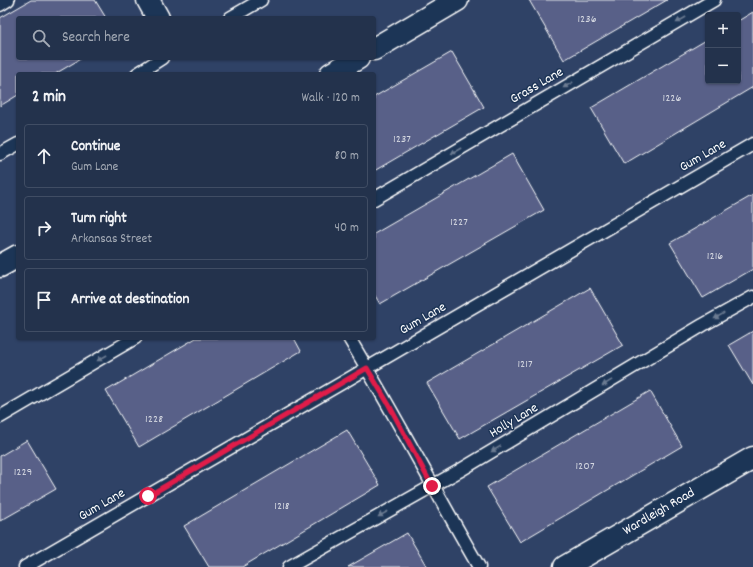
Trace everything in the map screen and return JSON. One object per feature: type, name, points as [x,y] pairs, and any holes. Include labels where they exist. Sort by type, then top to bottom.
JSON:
[{"type":"main road","points":[[148,0],[157,16]]},
{"type":"main road","points":[[376,48],[457,0]]},
{"type":"main road","points":[[334,72],[355,60]]},
{"type":"main road","points":[[0,266],[16,257]]},
{"type":"main road","name":"Wardleigh Road","points":[[565,567],[753,458]]},
{"type":"lane","points":[[0,4],[8,0]]},
{"type":"lane","points":[[233,16],[261,0]]},
{"type":"lane","name":"Grass Lane","points":[[376,198],[714,0]]},
{"type":"lane","points":[[140,72],[159,60]]},
{"type":"lane","name":"Gum Lane","points":[[26,567],[753,144]]},
{"type":"lane","points":[[0,154],[16,145]]},
{"type":"lane","name":"Holly Lane","points":[[289,567],[432,486],[656,354],[702,325],[753,297]]},
{"type":"lane","points":[[0,417],[132,340]]},
{"type":"lane","points":[[350,340],[389,405],[432,486],[479,567]]},
{"type":"building","points":[[31,0],[95,0],[105,16],[16,16],[16,60],[79,60],[58,72],[16,72],[16,96],[0,106],[0,18]]},
{"type":"building","points":[[529,0],[667,0],[564,60]]},
{"type":"building","points":[[753,12],[753,87],[624,164],[591,108],[705,41],[705,84],[741,84],[741,19]]},
{"type":"building","points":[[452,52],[484,107],[376,170],[376,96]]},
{"type":"building","points":[[512,154],[544,210],[380,304],[376,297],[376,233]]},
{"type":"building","points":[[753,195],[753,269],[703,298],[670,243]]},
{"type":"building","points":[[590,288],[623,345],[460,439],[427,383]]},
{"type":"building","points":[[753,331],[753,385],[729,345]]},
{"type":"building","points":[[193,340],[295,340],[301,351],[139,447],[106,391]]},
{"type":"building","points":[[650,391],[682,446],[520,542],[487,487]]},
{"type":"building","points":[[347,430],[380,485],[242,567],[209,567],[184,526]]},
{"type":"building","points":[[27,440],[56,489],[0,521],[0,456]]},
{"type":"building","points":[[407,533],[427,567],[348,567]]},
{"type":"route","points":[[148,496],[341,385],[367,368],[389,405],[432,486]]}]
